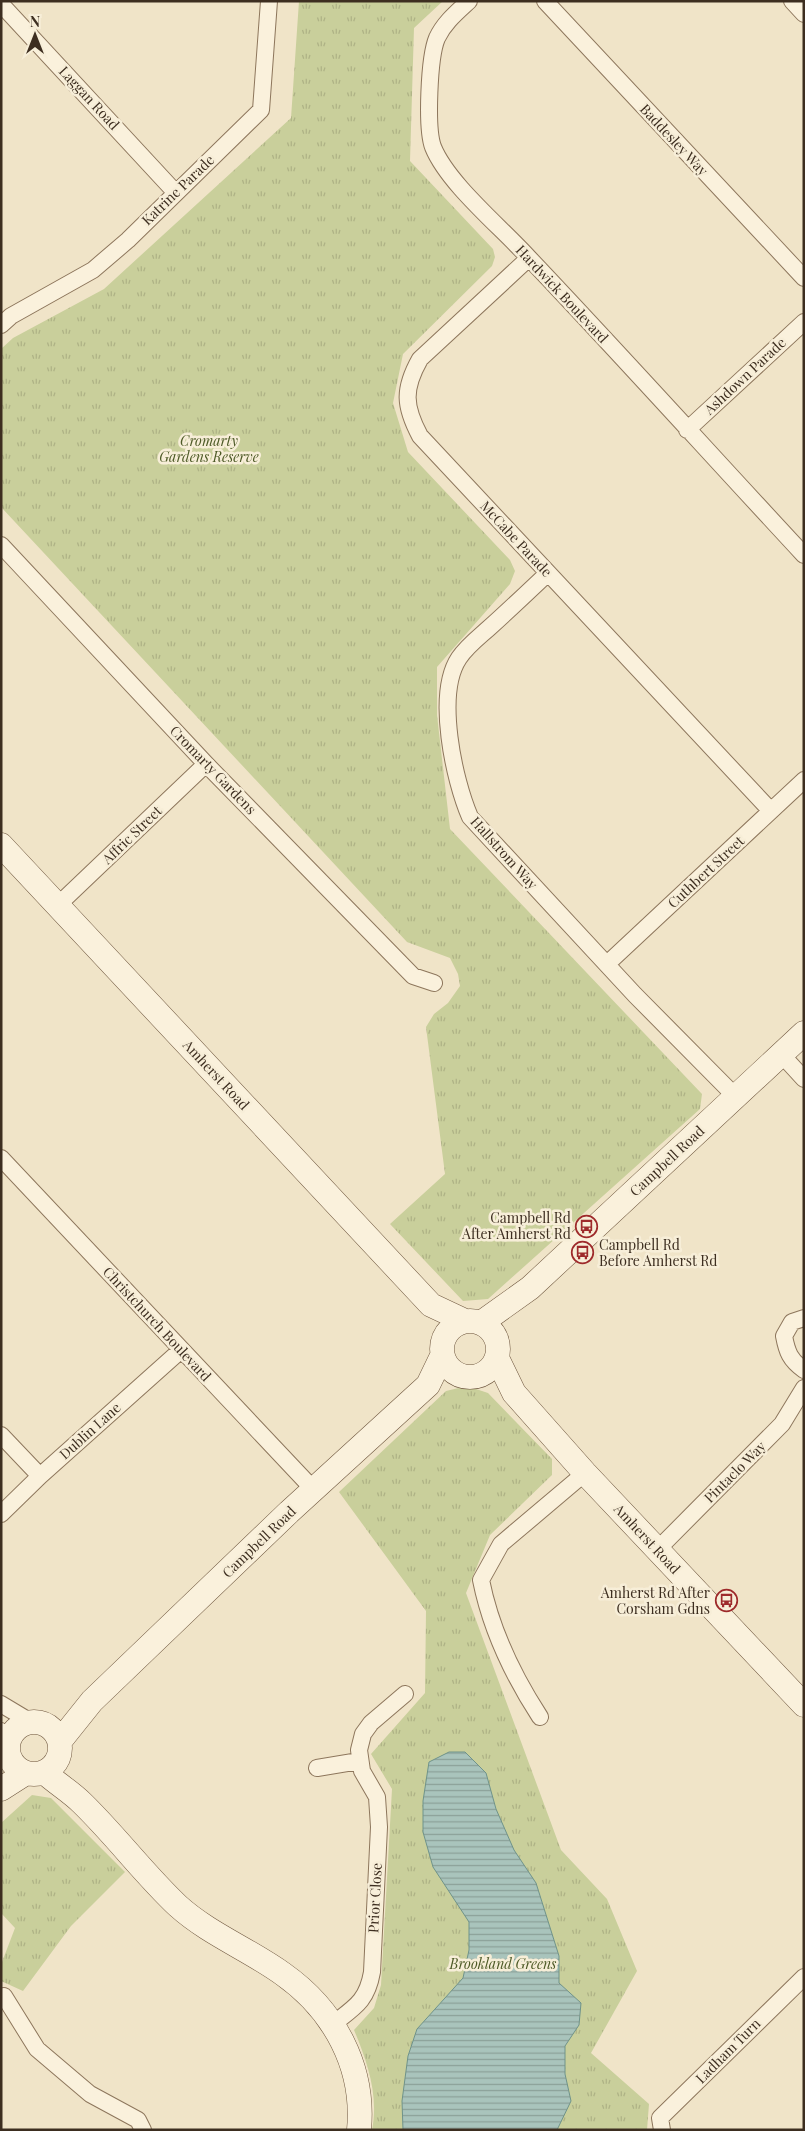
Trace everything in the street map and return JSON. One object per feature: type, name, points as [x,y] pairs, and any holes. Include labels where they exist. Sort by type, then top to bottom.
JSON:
[{"type":"street","name":"Katrine Parade","points":[[1,325],[10,316],[93,270],[261,110],[269,1]]},
{"type":"street","name":"Hardwick Boulevard","points":[[468,1],[446,22],[436,40],[431,69],[430,126],[433,145],[444,170],[529,258],[804,555]]},
{"type":"street","name":"Baddesley Way","points":[[544,1],[804,278]]},
{"type":"street","points":[[792,1],[804,14]]},
{"type":"street","name":"Laggan Road","points":[[5,15],[176,193]]},
{"type":"street","name":"McCabe Parade","points":[[529,258],[420,359],[409,377],[406,397],[410,418],[420,436],[771,811]]},
{"type":"street","name":"Ashdown Parade","points":[[687,430],[804,322]]},
{"type":"street","name":"Cromarty Gardens","points":[[1,545],[206,764],[413,976],[434,983]]},
{"type":"street","name":"Hallstrom Way","points":[[548,573],[459,657],[450,676],[447,699],[450,743],[458,790],[470,818],[607,964],[736,1096]]},
{"type":"street","name":"Affric Street","points":[[57,906],[206,764]]},
{"type":"street","name":"Cuthbert Street","points":[[607,964],[804,780]]},
{"type":"street","name":"Amherst Road","points":[[1,845],[431,1305],[473,1322],[494,1333],[497,1349],[514,1393],[585,1473],[804,1705]]},
{"type":"street","name":"Campbell Road","points":[[473,1322],[530,1288],[804,1033]]},
{"type":"street","points":[[782,1055],[804,1079]]},
{"type":"street","name":"Christchurch Boulevard","points":[[1,1158],[314,1490]]},
{"type":"street","name":"Campbell Road","points":[[497,1349],[530,1288]]},
{"type":"street","name":"Amherst Road","points":[[431,1305],[442,1350],[452,1370],[470,1375],[514,1393]]},
{"type":"street","points":[[804,1318],[792,1322],[784,1336],[787,1353],[793,1362],[804,1370]]},
{"type":"street","points":[[442,1350],[450,1329],[473,1322]]},
{"type":"street","points":[[470,1375],[493,1365],[497,1349]]},
{"type":"street","name":"Dublin Lane","points":[[1,1514],[40,1476],[181,1350]]},
{"type":"street","name":"Campbell Road","points":[[1,1789],[47,1762],[92,1701],[314,1490],[428,1385],[442,1350]]},
{"type":"street","name":"Campbell Road","points":[[428,1385],[470,1375]]},
{"type":"street","name":"Pintaclo Way","points":[[657,1550],[782,1424],[804,1388]]},
{"type":"street","points":[[1,1435],[40,1476]]},
{"type":"street","points":[[540,1717],[510,1666],[487,1610],[481,1580],[501,1544],[585,1473]]},
{"type":"street","points":[[317,1768],[359,1761],[363,1734],[371,1723],[405,1694]]},
{"type":"street","name":"Campbell Road","points":[[47,1762],[14,1766],[5,1749],[14,1732],[19,1727],[92,1701]]},
{"type":"street","points":[[1,1704],[53,1729],[47,1762],[179,1906],[204,1925],[284,1974],[310,1995],[333,2024],[345,2044],[354,2068],[360,2116],[359,2130]]},
{"type":"street","name":"Prior Close","points":[[333,2024],[364,2000],[372,1972],[379,1827],[378,1797],[362,1771],[359,1761]]},
{"type":"street","name":"Ladham Turn","points":[[662,2130],[660,2118],[801,1983]]},
{"type":"street","points":[[4,1996],[37,2049],[90,2094],[138,2120],[143,2130]]},
{"type":"green space","name":"Cromarty Gardens Reserve","points":[[299,1],[443,1],[414,28],[410,161],[493,249],[495,257],[492,266],[403,354],[393,403],[408,452],[510,560],[515,571],[510,584],[437,667],[437,715],[450,829],[702,1094],[700,1109],[488,1299],[463,1301],[390,1224],[445,1174],[426,1027],[434,1014],[448,1003],[460,986],[458,974],[450,958],[407,942],[1,507],[1,349],[13,338],[104,289],[291,118]]},
{"type":"green space","name":"Brookland Greens","points":[[467,1386],[488,1393],[552,1459],[552,1475],[490,1535],[466,1593],[561,1850],[607,1899],[637,1971],[591,2053],[649,2104],[647,2130],[372,2130],[374,2117],[373,2091],[367,2066],[354,2030],[374,2008],[381,1985],[392,1789],[371,1754],[425,1693],[426,1611],[339,1492],[446,1391]]},
{"type":"green space","points":[[32,1795],[51,1798],[125,1872],[71,1926],[23,1991],[1,1981],[2,1962],[15,1928],[1,1913],[1,1823]]},
{"type":"water","points":[[449,1752],[465,1752],[486,1773],[496,1809],[514,1850],[536,1883],[559,1956],[559,1983],[581,2003],[579,2025],[565,2046],[565,2074],[571,2101],[557,2130],[403,2130],[402,2101],[408,2056],[417,2029],[463,1978],[469,1950],[469,1922],[433,1867],[423,1832],[423,1801],[429,1762]]},
{"type":"place","name":"Campbell Rd After Amherst Rd","points":[[587,1226]]},
{"type":"place","name":"Campbell Rd Before Amherst Rd","points":[[583,1253]]},
{"type":"place","name":"Amherst Rd After Corsham Gdns","points":[[726,1601]]}]
